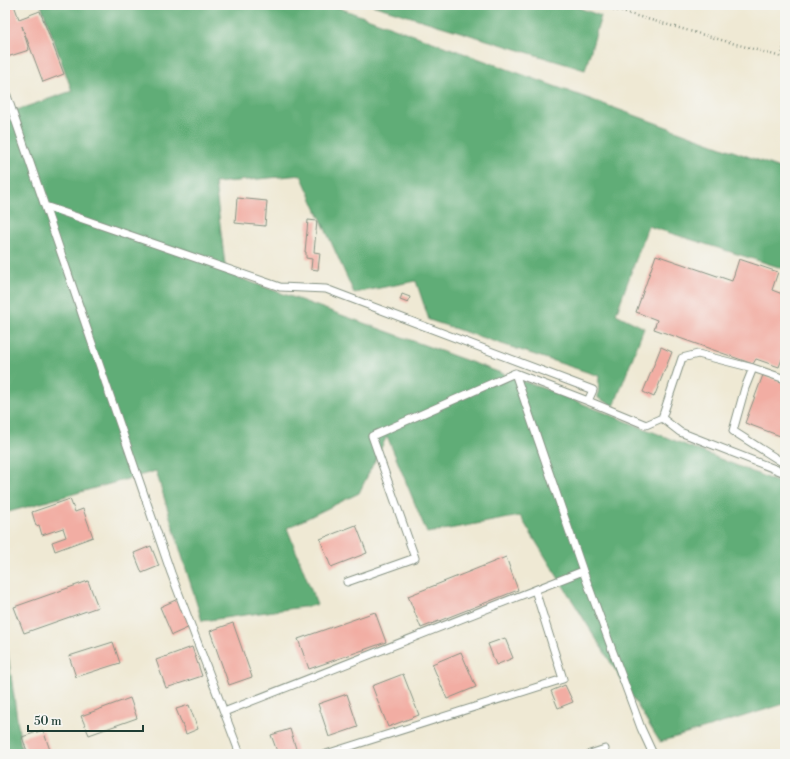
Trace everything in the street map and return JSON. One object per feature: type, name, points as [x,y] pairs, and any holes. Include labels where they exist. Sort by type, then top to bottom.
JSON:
[{"type":"lane","points":[[5,90],[171,573],[240,754]]},
{"type":"lane","points":[[45,206],[280,287],[326,289],[593,390],[588,401]]},
{"type":"lane","points":[[348,582],[415,558],[372,436],[514,372],[646,425],[662,418],[682,358],[698,354],[753,368],[785,379]]},
{"type":"lane","points":[[753,368],[745,388],[733,431],[785,464]]},
{"type":"lane","points":[[514,372],[583,570],[641,728],[653,754]]},
{"type":"lane","points":[[662,418],[680,432],[785,473]]},
{"type":"lane","points":[[224,712],[583,570]]},
{"type":"lane","points":[[326,754],[563,679],[535,590]]},
{"type":"lane","points":[[590,754],[605,749]]},
{"type":"path","points":[[598,5],[783,57],[785,39]]},
{"type":"green space","points":[[41,5],[331,5],[785,170],[785,269],[648,226],[616,314],[644,328],[614,406],[598,398],[599,376],[429,320],[416,281],[354,293],[301,175],[215,183],[226,273],[556,393],[785,485],[784,704],[660,742],[520,516],[427,533],[387,436],[359,493],[287,528],[317,605],[202,621],[156,471],[5,513],[5,114],[72,91]]},
{"type":"green space","points":[[372,5],[571,5],[601,16],[585,70]]},
{"type":"green space","points":[[5,633],[22,754],[5,754]]},
{"type":"building","points":[[5,5],[14,5],[19,19],[40,11],[64,74],[43,82],[22,26],[29,50],[7,57],[5,52]]},
{"type":"building","points":[[237,198],[267,201],[265,226],[235,223]]},
{"type":"building","points":[[308,220],[317,221],[314,252],[320,253],[318,270],[311,269],[312,259],[306,258],[305,252]]},
{"type":"building","points":[[656,255],[732,281],[739,259],[778,272],[772,290],[785,295],[785,351],[779,367],[756,359],[753,364],[654,329],[657,320],[636,312]]},
{"type":"building","points":[[402,294],[410,297],[408,303],[400,300]]},
{"type":"building","points":[[661,347],[672,352],[654,397],[643,392]]},
{"type":"building","points":[[763,375],[785,383],[785,431],[783,437],[745,423]]},
{"type":"building","points":[[70,499],[75,512],[83,509],[93,537],[55,551],[52,542],[66,537],[63,528],[42,535],[39,525],[36,526],[32,512]]},
{"type":"building","points":[[356,525],[367,553],[331,567],[320,539]]},
{"type":"building","points":[[151,546],[159,566],[142,573],[134,553]]},
{"type":"building","points":[[506,557],[518,590],[421,628],[408,596]]},
{"type":"building","points":[[88,581],[98,607],[24,633],[14,607]]},
{"type":"building","points":[[180,598],[192,626],[172,635],[160,607]]},
{"type":"building","points":[[375,612],[386,642],[309,669],[298,639]]},
{"type":"building","points":[[233,623],[252,677],[229,685],[210,631]]},
{"type":"building","points":[[505,638],[513,658],[496,665],[488,644]]},
{"type":"building","points":[[113,642],[120,663],[76,677],[69,656]]},
{"type":"building","points":[[192,647],[202,676],[166,688],[156,660]]},
{"type":"building","points":[[461,652],[476,687],[447,699],[432,664]]},
{"type":"building","points":[[403,674],[419,715],[388,727],[372,686]]},
{"type":"building","points":[[565,685],[573,702],[558,708],[551,691]]},
{"type":"building","points":[[347,694],[358,727],[329,737],[318,704]]},
{"type":"building","points":[[130,698],[137,718],[89,735],[81,716]]},
{"type":"building","points":[[189,705],[198,729],[186,734],[176,709]]},
{"type":"building","points":[[290,729],[297,752],[292,754],[278,754],[271,735]]},
{"type":"building","points":[[43,730],[51,753],[56,751],[58,754],[28,754],[22,737]]}]
